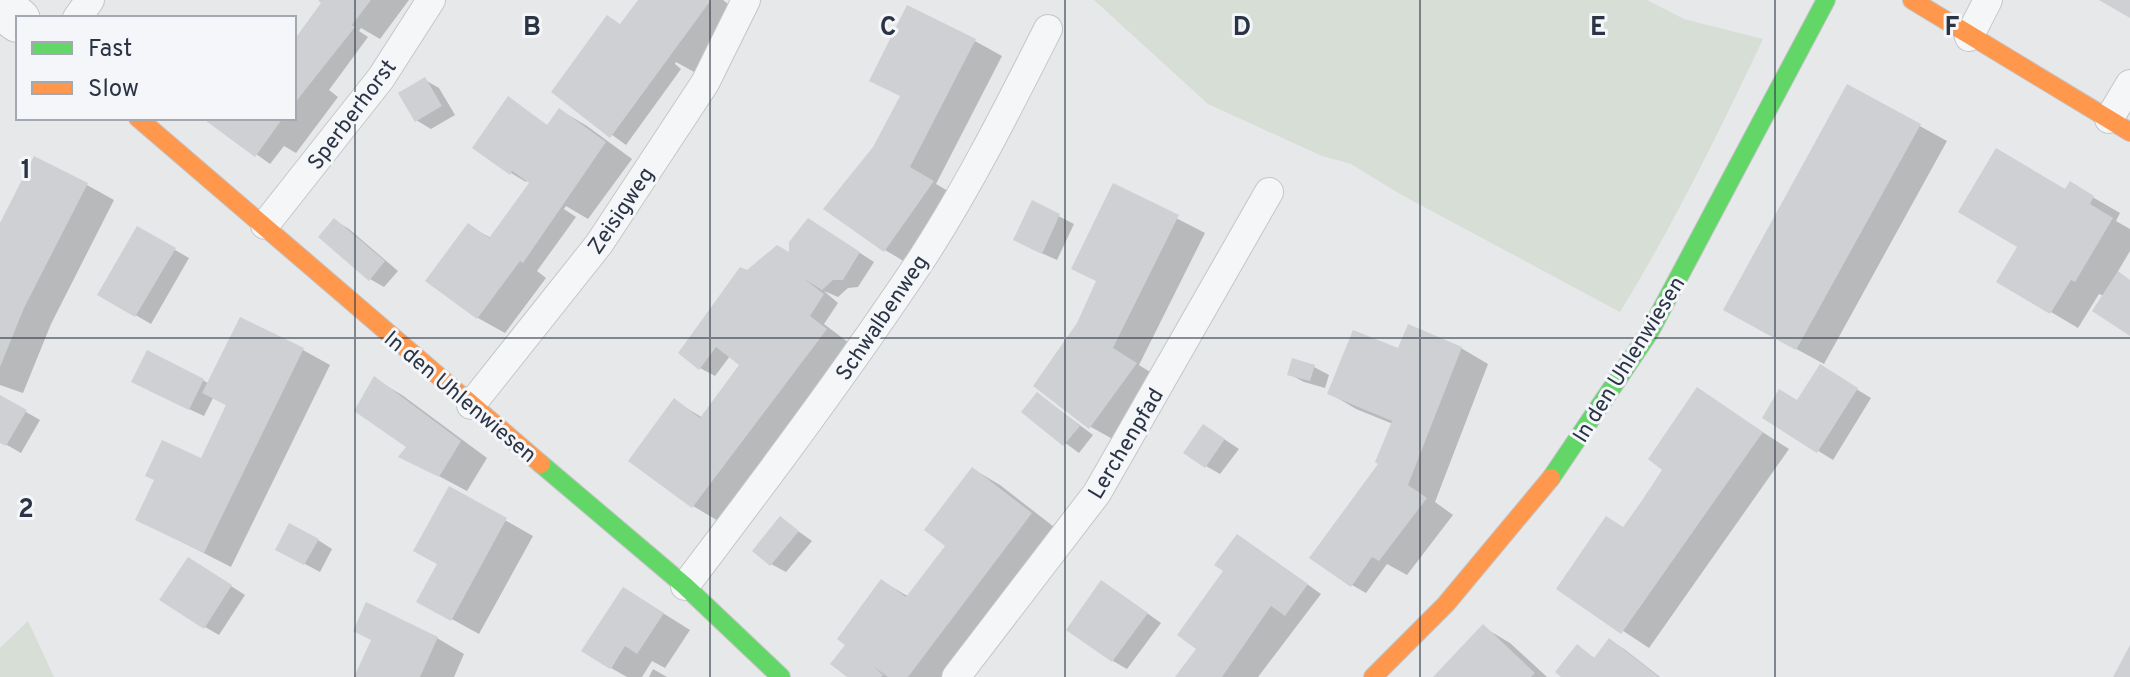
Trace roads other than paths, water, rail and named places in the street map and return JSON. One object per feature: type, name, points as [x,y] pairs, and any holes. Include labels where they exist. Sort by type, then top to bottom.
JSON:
[{"type":"street","name":"In den Uhlenwiesen","points":[[1373,677],[1446,604],[1563,464],[1649,333],[1826,0]]},
{"type":"street","points":[[1912,0],[2120,125]]},
{"type":"street","points":[[0,6],[16,18]]},
{"type":"street","name":"In den Uhlenwiesen","points":[[140,120],[685,586],[781,677]]},
{"type":"lane","name":"Sperberhorst","points":[[265,225],[381,78],[431,0]]},
{"type":"lane","name":"Zeisigweg","points":[[471,405],[599,244],[705,83],[746,0]]},
{"type":"lane","points":[[1969,37],[1988,0]]},
{"type":"lane","name":"Schwalbenweg","points":[[685,586],[821,406],[924,255],[992,140],[1048,29]]},
{"type":"lane","points":[[2120,125],[2130,84]]},
{"type":"lane","name":"Lerchenpfad","points":[[956,677],[1097,493],[1269,192]]}]
